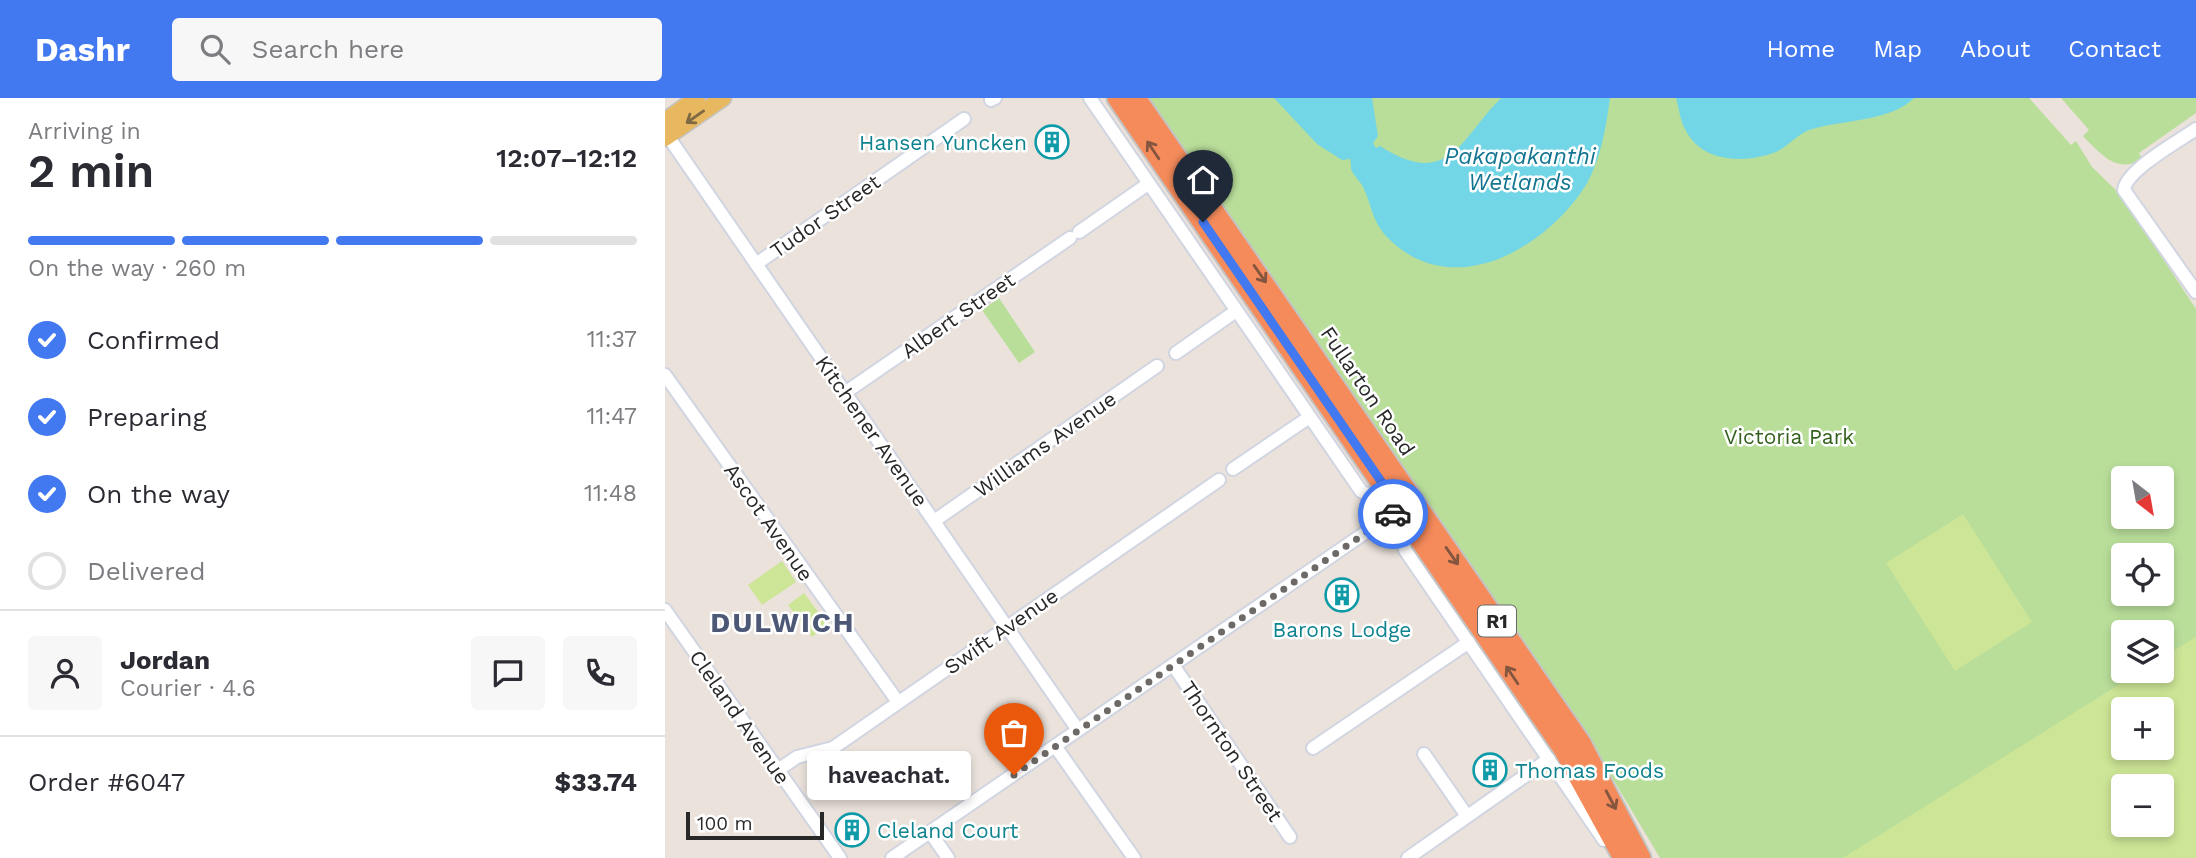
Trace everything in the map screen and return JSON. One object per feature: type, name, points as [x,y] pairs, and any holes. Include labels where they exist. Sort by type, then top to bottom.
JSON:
[{"type":"highway","name":"Fullarton Road","points":[[1117,98],[1301,349]]},
{"type":"highway","name":"Fullarton Road","points":[[1136,98],[1301,349],[1407,504],[1565,752],[1623,858]]},
{"type":"highway","name":"Fullarton Road","points":[[1535,707],[1581,743],[1641,858]]},
{"type":"main road","points":[[666,132],[723,98]]},
{"type":"main road","points":[[666,132],[695,99]]},
{"type":"street","points":[[1090,98],[1308,418],[1361,491],[1371,497]]},
{"type":"street","name":"Tudor Street","points":[[755,264],[964,119]]},
{"type":"street","points":[[2196,129],[2137,170],[2125,182],[2124,190],[2196,292]]},
{"type":"street","name":"Kitchener Avenue","points":[[666,132],[1078,730]]},
{"type":"street","name":"Albert Street","points":[[846,392],[1148,184]]},
{"type":"street","points":[[1176,353],[1236,311]]},
{"type":"street","name":"Fullarton Road","points":[[1274,367],[1301,349]]},
{"type":"street","name":"Williams Avenue","points":[[934,521],[1157,366]]},
{"type":"street","name":"Ascot Avenue","points":[[665,375],[898,702]]},
{"type":"street","points":[[1233,469],[1308,418]]},
{"type":"street","name":"Swift Avenue","points":[[778,770],[797,757],[833,748],[1219,480]]},
{"type":"street","points":[[892,858],[1407,504]]},
{"type":"street","name":"Fullarton Road","points":[[1402,534],[1405,550],[1469,642],[1535,707],[1549,759],[1604,840]]},
{"type":"street","name":"Cleland Avenue","points":[[665,610],[840,858]]},
{"type":"street","points":[[1313,748],[1469,642]]},
{"type":"street","name":"Thornton Street","points":[[1173,665],[1290,837]]},
{"type":"street","points":[[1055,746],[1134,858]]},
{"type":"street","points":[[1424,754],[1467,816]]},
{"type":"street","points":[[1408,858],[1549,759]]},
{"type":"street","points":[[930,832],[948,858]]},
{"type":"green space","name":"Victoria Park","points":[[1145,98],[2029,98],[2071,145],[2076,141],[2092,167],[2121,195],[2196,309],[2196,858],[1660,858],[1595,749]]},
{"type":"green space","points":[[2061,98],[2196,98],[2196,113],[2139,153],[2142,159],[2125,165],[2109,160],[2083,136],[2089,130]]},
{"type":"green space","points":[[999,298],[1035,352],[1019,363],[982,310]]},
{"type":"green space","points":[[1963,514],[2032,622],[1955,671],[1886,563]]},
{"type":"green space","points":[[782,561],[796,582],[762,605],[748,585]]},
{"type":"green space","points":[[804,593],[828,625],[812,637],[788,605]]},
{"type":"green space","points":[[2196,637],[2196,858],[1843,858],[2121,683],[2174,683],[2174,650]]},
{"type":"water","name":"Pakapakanthi Wetlands","points":[[1274,98],[1372,98],[1378,136],[1373,143],[1376,148],[1380,146],[1403,158],[1422,163],[1438,161],[1451,154],[1501,98],[1610,98],[1596,165],[1586,185],[1568,209],[1546,230],[1521,248],[1494,261],[1466,267],[1437,266],[1410,255],[1385,235],[1374,217],[1363,187],[1351,169],[1350,159],[1342,160],[1317,144]]},
{"type":"water","points":[[1676,98],[1914,98],[1905,106],[1880,116],[1807,131],[1776,152],[1738,159],[1713,154],[1692,140],[1683,125]]},
{"type":"way so far","points":[[1014,775],[1393,514]]},
{"type":"place","name":"Hansen Yuncken","points":[[1052,142]]},
{"type":"place","name":"Barons Lodge","points":[[1342,595]]},
{"type":"place","name":"Thomas Foods","points":[[1490,770]]},
{"type":"place","name":"haveachat.","points":[[1014,775]]},
{"type":"place","name":"Cleland Court","points":[[852,830]]},
{"type":"district","name":"DULWICH","points":[[783,622]]},
{"type":"route","points":[[1203,222],[1400,509],[1393,514]]}]
